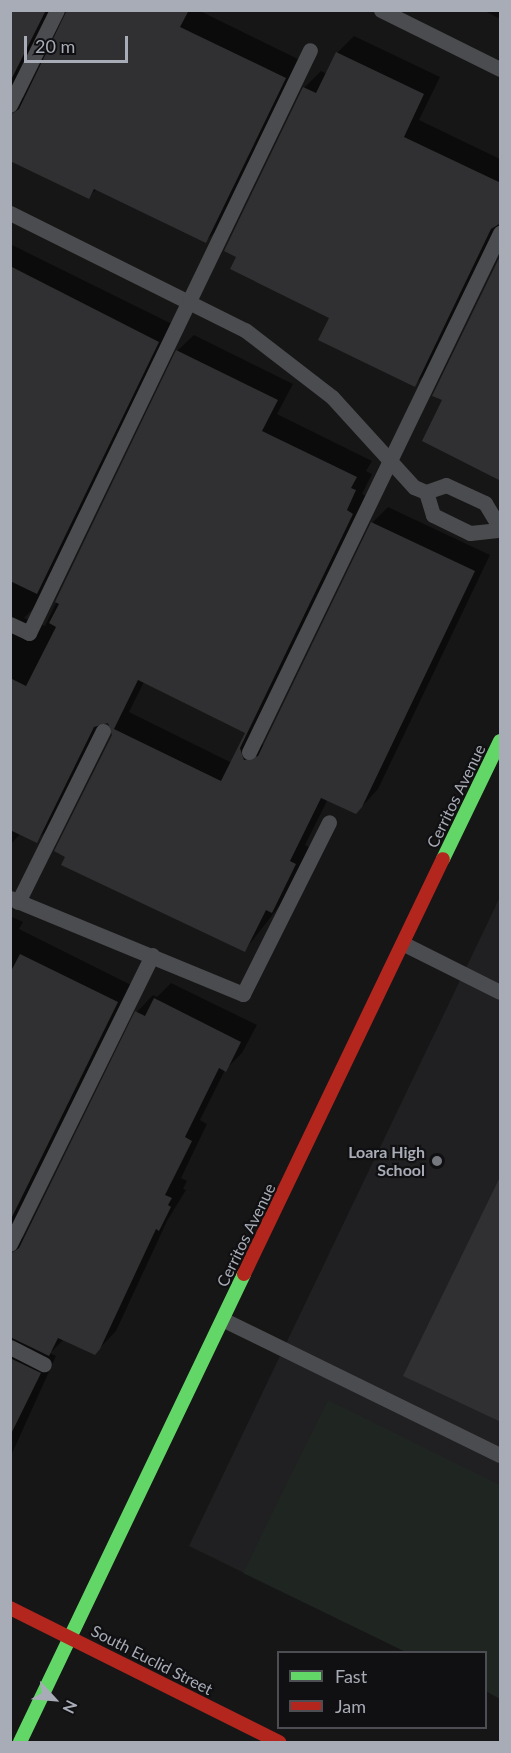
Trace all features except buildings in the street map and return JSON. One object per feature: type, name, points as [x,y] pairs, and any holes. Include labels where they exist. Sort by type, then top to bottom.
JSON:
[{"type":"street","name":"Cerritos Avenue","points":[[20,1743],[501,741]]},
{"type":"street","name":"South Euclid Street","points":[[10,1608],[279,1743]]},
{"type":"lane","points":[[10,105],[57,10]]},
{"type":"lane","points":[[381,10],[501,69]]},
{"type":"lane","points":[[10,624],[28,633],[310,50]]},
{"type":"lane","points":[[10,213],[191,300],[245,330],[304,372],[356,422],[414,487],[426,492],[446,485],[485,503],[501,529],[470,533],[442,520],[433,515],[426,492]]},
{"type":"lane","points":[[249,752],[501,233]]},
{"type":"lane","points":[[103,731],[14,900],[101,938],[152,955],[243,994],[247,993],[329,822]]},
{"type":"lane","points":[[404,944],[501,992]]},
{"type":"lane","points":[[10,1244],[152,955]]},
{"type":"lane","points":[[224,1320],[501,1455]]},
{"type":"lane","points":[[10,1347],[44,1364]]},
{"type":"shaded area","name":"Loara High School","points":[[500,897],[500,1699],[487,1692],[487,1651],[404,1651],[189,1546]]},
{"type":"shaded area","points":[[328,1400],[500,1485],[500,1699],[487,1692],[487,1651],[404,1651],[243,1573]]},
{"type":"traffic: fast","points":[[443,859],[500,741]]},
{"type":"traffic: fast","points":[[20,1742],[244,1274]]},
{"type":"traffic: jam","points":[[244,1274],[443,859]]},
{"type":"traffic: jam","points":[[10,1608],[279,1742]]},
{"type":"place","name":"Loara High School","points":[[437,1161]]}]
